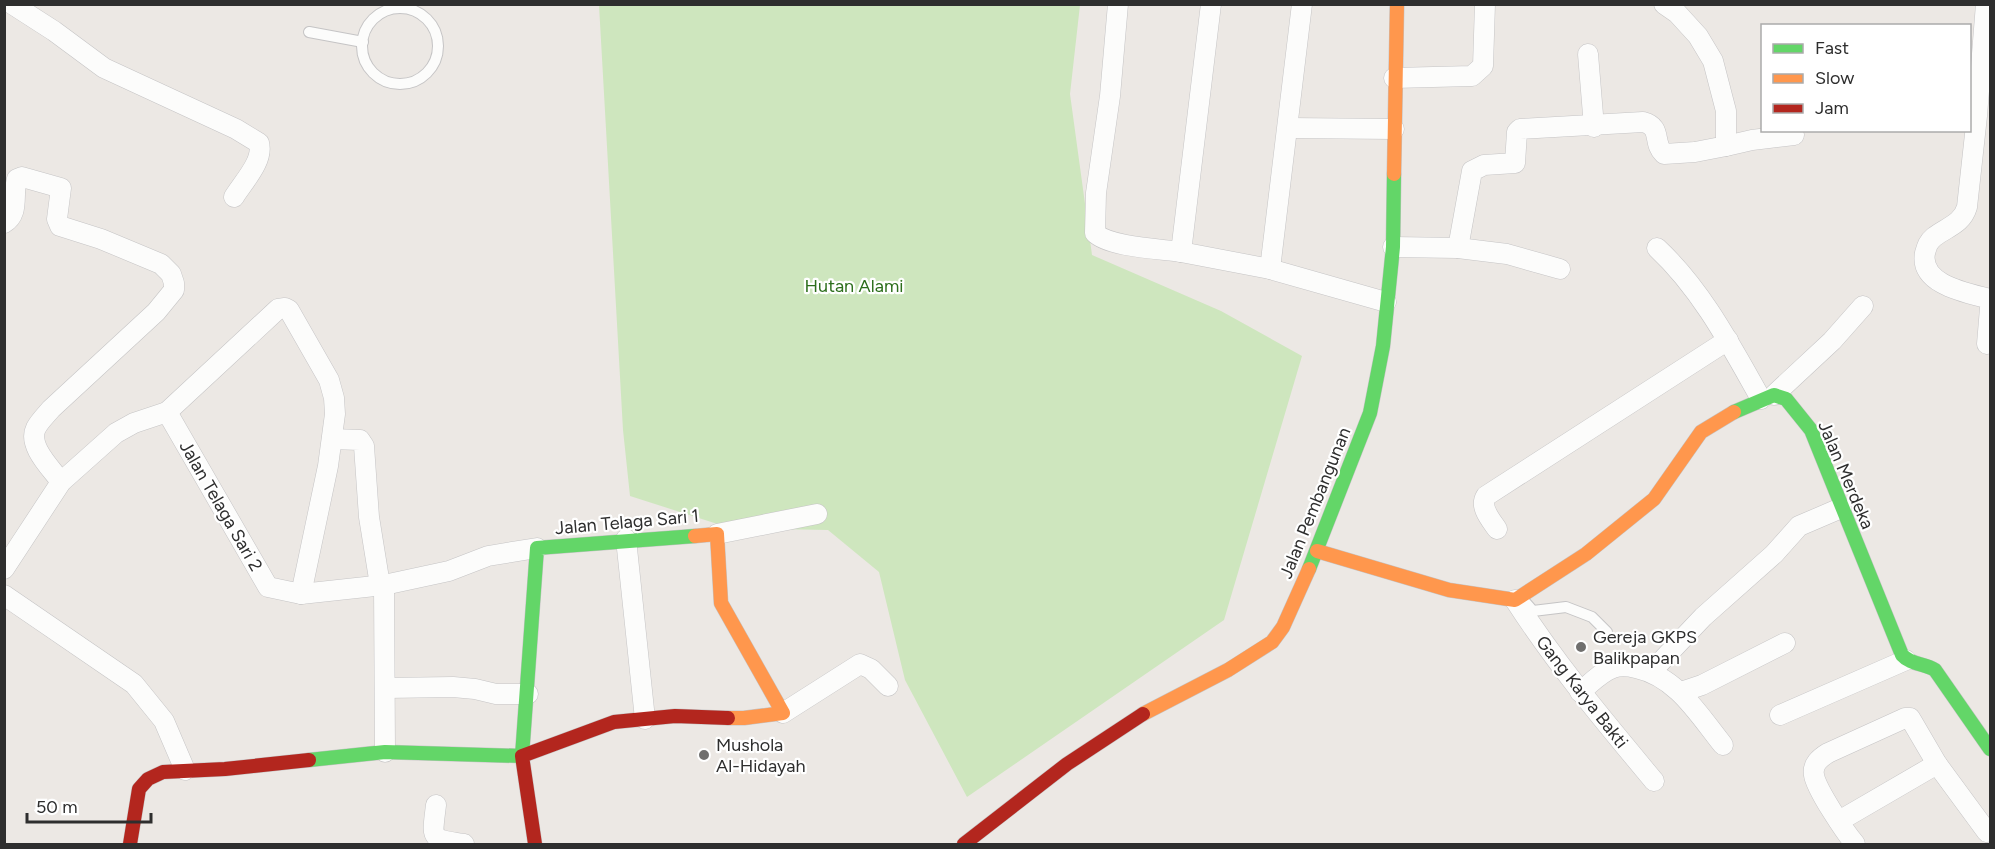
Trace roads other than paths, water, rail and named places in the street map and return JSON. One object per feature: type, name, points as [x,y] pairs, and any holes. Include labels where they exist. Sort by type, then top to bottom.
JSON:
[{"type":"street","points":[[12,4],[54,31],[104,68],[243,132],[259,143],[261,151],[257,161],[234,197]]},
{"type":"street","points":[[1118,4],[1110,96],[1096,193],[1095,233],[1100,239],[1270,269],[1386,302]]},
{"type":"street","points":[[1181,252],[1211,4]]},
{"type":"street","points":[[1270,269],[1302,4]]},
{"type":"street","name":"Jalan Pembangunan","points":[[964,844],[1067,764],[1147,711],[1228,670],[1279,636],[1317,551],[1370,413],[1383,345],[1393,247],[1397,4]]},
{"type":"street","points":[[1394,78],[1472,76],[1478,72],[1483,66],[1485,4]]},
{"type":"street","points":[[1664,4],[1677,13],[1698,36],[1713,61],[1726,111],[1726,146]]},
{"type":"street","points":[[1986,4],[1967,207],[1964,216],[1959,221],[1940,232],[1928,243],[1924,260],[1926,270],[1940,282],[1990,299]]},
{"type":"street","points":[[1588,54],[1594,127]]},
{"type":"street","points":[[1458,248],[1472,171],[1484,165],[1515,163],[1518,130],[1633,123],[1651,124],[1659,150],[1664,154],[1695,152],[1752,140],[1794,135]]},
{"type":"street","points":[[1288,128],[1394,129]]},
{"type":"street","points":[[4,223],[11,219],[14,210],[17,179],[22,177],[61,188],[57,219],[60,226],[101,239],[160,264],[171,274],[174,283],[174,290],[156,312],[51,410],[36,428],[35,445],[61,482]]},
{"type":"street","points":[[1393,247],[1458,248],[1515,255],[1560,269]]},
{"type":"street","points":[[1657,248],[1698,293],[1768,397]]},
{"type":"street","points":[[1317,551],[1449,590],[1518,597],[1586,554],[1654,499],[1701,432],[1727,415],[1768,397],[1832,341],[1863,306]]},
{"type":"street","points":[[4,569],[61,482],[116,433],[134,423],[167,412],[278,309],[285,308],[294,318],[329,380],[335,414],[332,440],[301,594]]},
{"type":"street","points":[[1987,344],[1990,308]]},
{"type":"street","points":[[1497,529],[1484,506],[1483,501],[1486,496],[1728,340]]},
{"type":"street","name":"Jalan Merdeka","points":[[1768,397],[1786,399],[1810,430],[1906,660]]},
{"type":"street","name":"Jalan Telaga Sari 2","points":[[167,412],[268,587],[301,594],[382,585],[450,571],[488,556],[537,548]]},
{"type":"street","points":[[332,440],[360,440],[364,446],[369,517],[382,585],[385,752]]},
{"type":"street","points":[[1651,672],[1703,617],[1786,543],[1797,528],[1841,508]]},
{"type":"street","points":[[717,534],[817,514]]},
{"type":"street","name":"Jalan Telaga Sari 1","points":[[535,844],[522,756],[537,548],[626,539],[717,534],[720,597],[724,611],[783,714]]},
{"type":"street","points":[[626,539],[645,719]]},
{"type":"street","points":[[4,596],[135,684],[164,721],[185,770]]},
{"type":"street","name":"Gang Karya Bakti","points":[[1518,597],[1534,631],[1580,692],[1654,781]]},
{"type":"street","points":[[1681,692],[1702,685],[1785,643]]},
{"type":"street","points":[[1780,715],[1906,660],[1911,664],[1931,666],[1935,670],[1990,749]]},
{"type":"street","points":[[130,844],[132,821],[141,785],[163,772],[225,770],[385,752],[522,756],[614,722],[675,716],[744,718],[783,714],[860,664],[871,669],[888,686]]},
{"type":"street","points":[[1580,692],[1614,667],[1627,666],[1651,672],[1681,692],[1723,745]]},
{"type":"street","points":[[385,688],[453,687],[475,688],[496,694],[528,694]]},
{"type":"street","points":[[1855,844],[1839,821],[1814,776],[1818,760],[1828,753],[1905,718],[1910,718],[1937,764],[1987,832]]},
{"type":"street","points":[[1839,821],[1937,764]]},
{"type":"street","points":[[436,805],[433,833],[436,838],[441,841],[464,844]]},
{"type":"lane","points":[[402,6],[427,19],[434,29],[438,42],[437,56],[422,78],[409,83],[396,84],[383,80],[372,71],[365,60],[363,42],[370,23],[390,9],[402,6]]},
{"type":"lane","points":[[309,32],[363,42]]},
{"type":"lane","points":[[1518,597],[1533,611],[1566,607],[1592,617],[1607,632]]},
{"type":"place","name":"Gereja GKPS Balikpapan","points":[[1581,647]]},
{"type":"place","name":"Mushola Al-Hidayah","points":[[704,755]]},
{"type":"park label","name":"Hutan Alami","points":[[854,286]]}]
